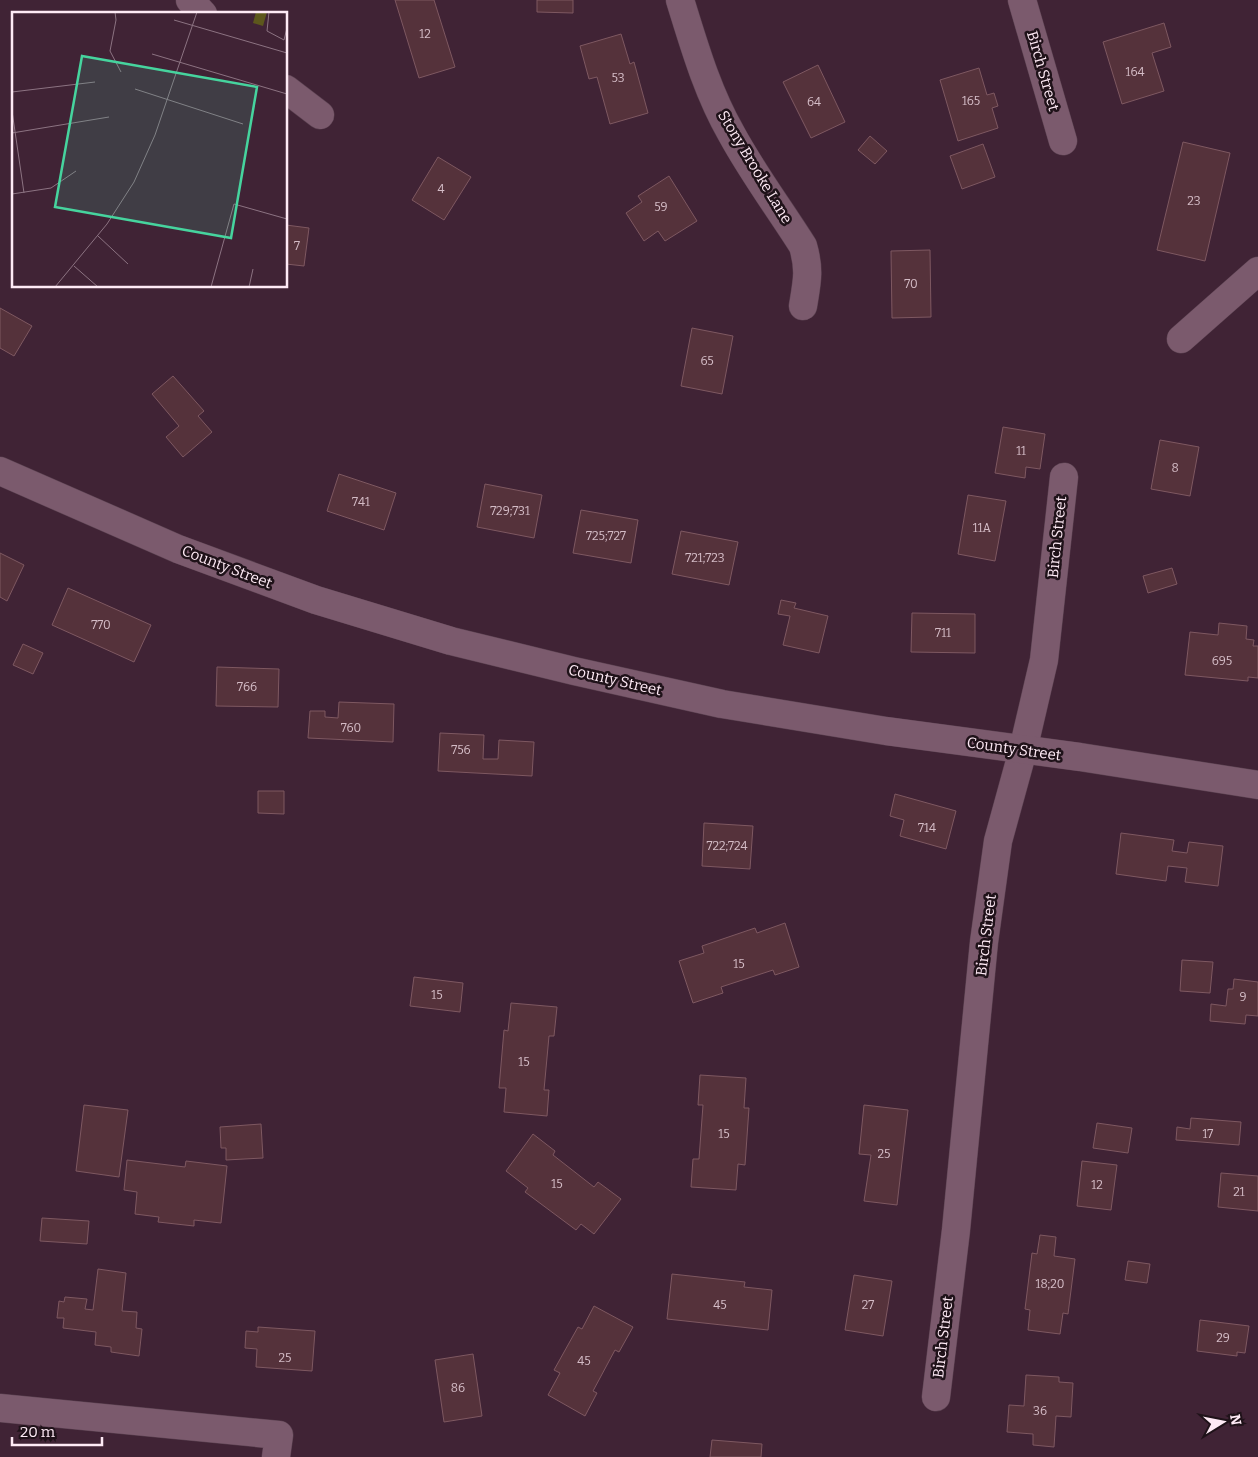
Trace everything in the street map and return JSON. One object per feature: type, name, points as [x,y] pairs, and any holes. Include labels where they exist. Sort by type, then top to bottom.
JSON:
[{"type":"street","points":[[190,0],[201,12]]},
{"type":"street","name":"Stony Brooke Lane","points":[[680,0],[710,91],[730,132],[803,246],[808,262],[808,279],[803,306]]},
{"type":"street","name":"Birch Street","points":[[1022,0],[1063,141]]},
{"type":"street","points":[[288,91],[320,115]]},
{"type":"street","points":[[1181,339],[1258,271]]},
{"type":"street","name":"County Street","points":[[0,471],[188,552],[316,600],[451,640],[574,671],[709,701],[886,732],[1258,784]]},
{"type":"street","name":"Birch Street","points":[[936,1397],[956,1230],[984,942],[998,841],[1023,750],[1044,660],[1064,478]]},
{"type":"street","points":[[0,1408],[278,1446]]},
{"type":"building","points":[[395,0],[434,0],[455,67],[419,78]]},
{"type":"building","points":[[537,0],[573,0],[573,13],[537,12]]},
{"type":"building","points":[[1164,23],[1171,47],[1152,53],[1164,91],[1122,104],[1103,42]]},
{"type":"building","points":[[621,34],[630,64],[634,62],[648,113],[610,124],[597,77],[589,79],[580,46]]},
{"type":"building","points":[[818,65],[845,122],[811,138],[783,82]]},
{"type":"building","points":[[979,68],[987,95],[994,93],[998,106],[992,108],[998,128],[958,141],[940,80]]},
{"type":"building","points":[[870,136],[887,151],[875,164],[858,150]]},
{"type":"building","points":[[1183,142],[1230,153],[1205,261],[1157,250]]},
{"type":"building","points":[[983,144],[995,177],[962,189],[950,156]]},
{"type":"building","points":[[438,157],[471,177],[444,220],[412,200]]},
{"type":"building","points":[[669,176],[697,221],[665,241],[658,231],[644,241],[626,213],[642,202],[638,196]]},
{"type":"building","points":[[288,225],[309,228],[304,266],[288,264]]},
{"type":"building","points":[[930,250],[931,317],[892,318],[891,251]]},
{"type":"building","points":[[0,308],[32,326],[14,356],[0,348]]},
{"type":"building","points":[[692,328],[733,336],[722,394],[681,386]]},
{"type":"building","points":[[173,376],[204,411],[198,416],[212,432],[183,457],[166,437],[179,426],[152,394]]},
{"type":"building","points":[[1003,427],[1045,434],[1040,469],[1026,467],[1025,478],[995,473]]},
{"type":"building","points":[[1160,440],[1199,447],[1190,496],[1151,489]]},
{"type":"building","points":[[339,474],[396,493],[384,530],[327,511]]},
{"type":"building","points":[[485,484],[542,495],[534,538],[477,527]]},
{"type":"building","points":[[968,495],[1006,501],[995,561],[958,554]]},
{"type":"building","points":[[581,510],[638,520],[631,563],[573,553]]},
{"type":"building","points":[[681,531],[738,542],[729,585],[672,574]]},
{"type":"building","points":[[0,553],[24,565],[7,601],[0,597]]},
{"type":"building","points":[[1172,568],[1177,584],[1148,593],[1143,576]]},
{"type":"building","points":[[68,588],[151,625],[134,662],[52,625]]},
{"type":"building","points":[[781,600],[796,603],[794,608],[828,616],[819,653],[783,645],[790,616],[778,614]]},
{"type":"building","points":[[912,613],[975,614],[975,653],[911,652]]},
{"type":"building","points":[[1219,623],[1247,626],[1246,639],[1254,640],[1253,646],[1258,646],[1258,678],[1248,677],[1248,681],[1185,675],[1190,632],[1218,635]]},
{"type":"building","points":[[23,644],[43,653],[33,674],[13,665]]},
{"type":"building","points":[[217,667],[279,669],[278,707],[216,706]]},
{"type":"building","points":[[339,702],[394,704],[393,742],[308,738],[310,711],[325,711],[325,717],[338,718]]},
{"type":"building","points":[[440,733],[484,735],[483,759],[498,759],[499,740],[534,742],[532,776],[438,771]]},
{"type":"building","points":[[258,791],[284,791],[284,814],[258,813]]},
{"type":"building","points":[[895,794],[956,811],[946,849],[900,836],[904,820],[890,816]]},
{"type":"building","points":[[704,823],[753,826],[750,869],[702,866]]},
{"type":"building","points":[[1121,833],[1174,840],[1172,851],[1187,853],[1189,842],[1223,846],[1218,886],[1185,882],[1187,868],[1168,866],[1166,881],[1116,874]]},
{"type":"building","points":[[785,923],[799,967],[775,975],[773,970],[721,987],[723,993],[693,1003],[679,961],[704,953],[702,946],[755,928],[757,933]]},
{"type":"building","points":[[1182,960],[1213,962],[1210,993],[1180,991]]},
{"type":"building","points":[[414,977],[463,983],[460,1012],[410,1006]]},
{"type":"building","points":[[1234,979],[1258,982],[1258,1016],[1246,1015],[1245,1024],[1210,1021],[1211,1004],[1226,1006],[1228,989],[1233,989]]},
{"type":"building","points":[[511,1003],[557,1007],[554,1036],[549,1036],[544,1090],[549,1090],[547,1116],[504,1112],[506,1088],[499,1088],[504,1030],[508,1031]]},
{"type":"building","points":[[700,1075],[746,1078],[744,1108],[749,1108],[745,1165],[738,1164],[736,1190],[691,1187],[693,1159],[699,1159],[703,1105],[698,1105]]},
{"type":"building","points":[[84,1105],[128,1110],[119,1177],[76,1171]]},
{"type":"building","points":[[864,1105],[908,1110],[897,1205],[864,1201],[871,1155],[859,1154]]},
{"type":"building","points":[[1191,1118],[1241,1122],[1239,1145],[1176,1140],[1177,1127],[1190,1129]]},
{"type":"building","points":[[1097,1123],[1132,1128],[1128,1153],[1093,1148]]},
{"type":"building","points":[[261,1124],[263,1158],[226,1160],[226,1148],[221,1148],[220,1127]]},
{"type":"building","points":[[533,1134],[555,1151],[553,1155],[594,1187],[598,1182],[621,1199],[594,1234],[581,1224],[576,1230],[525,1192],[528,1188],[506,1171]]},
{"type":"building","points":[[127,1160],[185,1167],[186,1161],[227,1166],[221,1223],[194,1220],[194,1226],[158,1222],[159,1217],[135,1214],[137,1192],[124,1190]]},
{"type":"building","points":[[1082,1161],[1117,1165],[1111,1210],[1077,1206]]},
{"type":"building","points":[[1221,1173],[1258,1176],[1258,1211],[1218,1207]]},
{"type":"building","points":[[42,1218],[89,1221],[87,1244],[40,1241]]},
{"type":"building","points":[[1040,1235],[1056,1237],[1054,1256],[1075,1259],[1068,1314],[1063,1313],[1060,1334],[1028,1330],[1030,1310],[1025,1309],[1032,1253],[1037,1254]]},
{"type":"building","points":[[1128,1261],[1150,1264],[1147,1283],[1125,1280]]},
{"type":"building","points":[[98,1269],[126,1273],[122,1311],[137,1312],[136,1328],[142,1329],[139,1356],[111,1352],[111,1347],[95,1345],[96,1332],[63,1328],[64,1318],[57,1318],[59,1301],[64,1302],[65,1297],[87,1299],[85,1309],[93,1310]]},
{"type":"building","points":[[672,1274],[745,1282],[744,1287],[772,1290],[768,1330],[667,1319]]},
{"type":"building","points":[[854,1275],[892,1281],[883,1336],[845,1330]]},
{"type":"building","points":[[594,1306],[633,1327],[619,1352],[615,1350],[593,1391],[597,1393],[585,1416],[548,1395],[560,1373],[554,1370],[578,1327],[582,1329]]},
{"type":"building","points":[[1200,1320],[1249,1326],[1245,1353],[1237,1352],[1237,1356],[1197,1351]]},
{"type":"building","points":[[258,1327],[315,1331],[312,1371],[256,1367],[257,1349],[245,1348],[246,1331],[258,1332]]},
{"type":"building","points":[[473,1354],[482,1416],[444,1422],[435,1360]]},
{"type":"building","points":[[1026,1375],[1059,1377],[1059,1382],[1073,1383],[1071,1417],[1056,1416],[1054,1447],[1033,1445],[1033,1434],[1007,1432],[1009,1405],[1024,1406]]},
{"type":"building","points":[[712,1440],[762,1444],[761,1457],[710,1457]]}]
